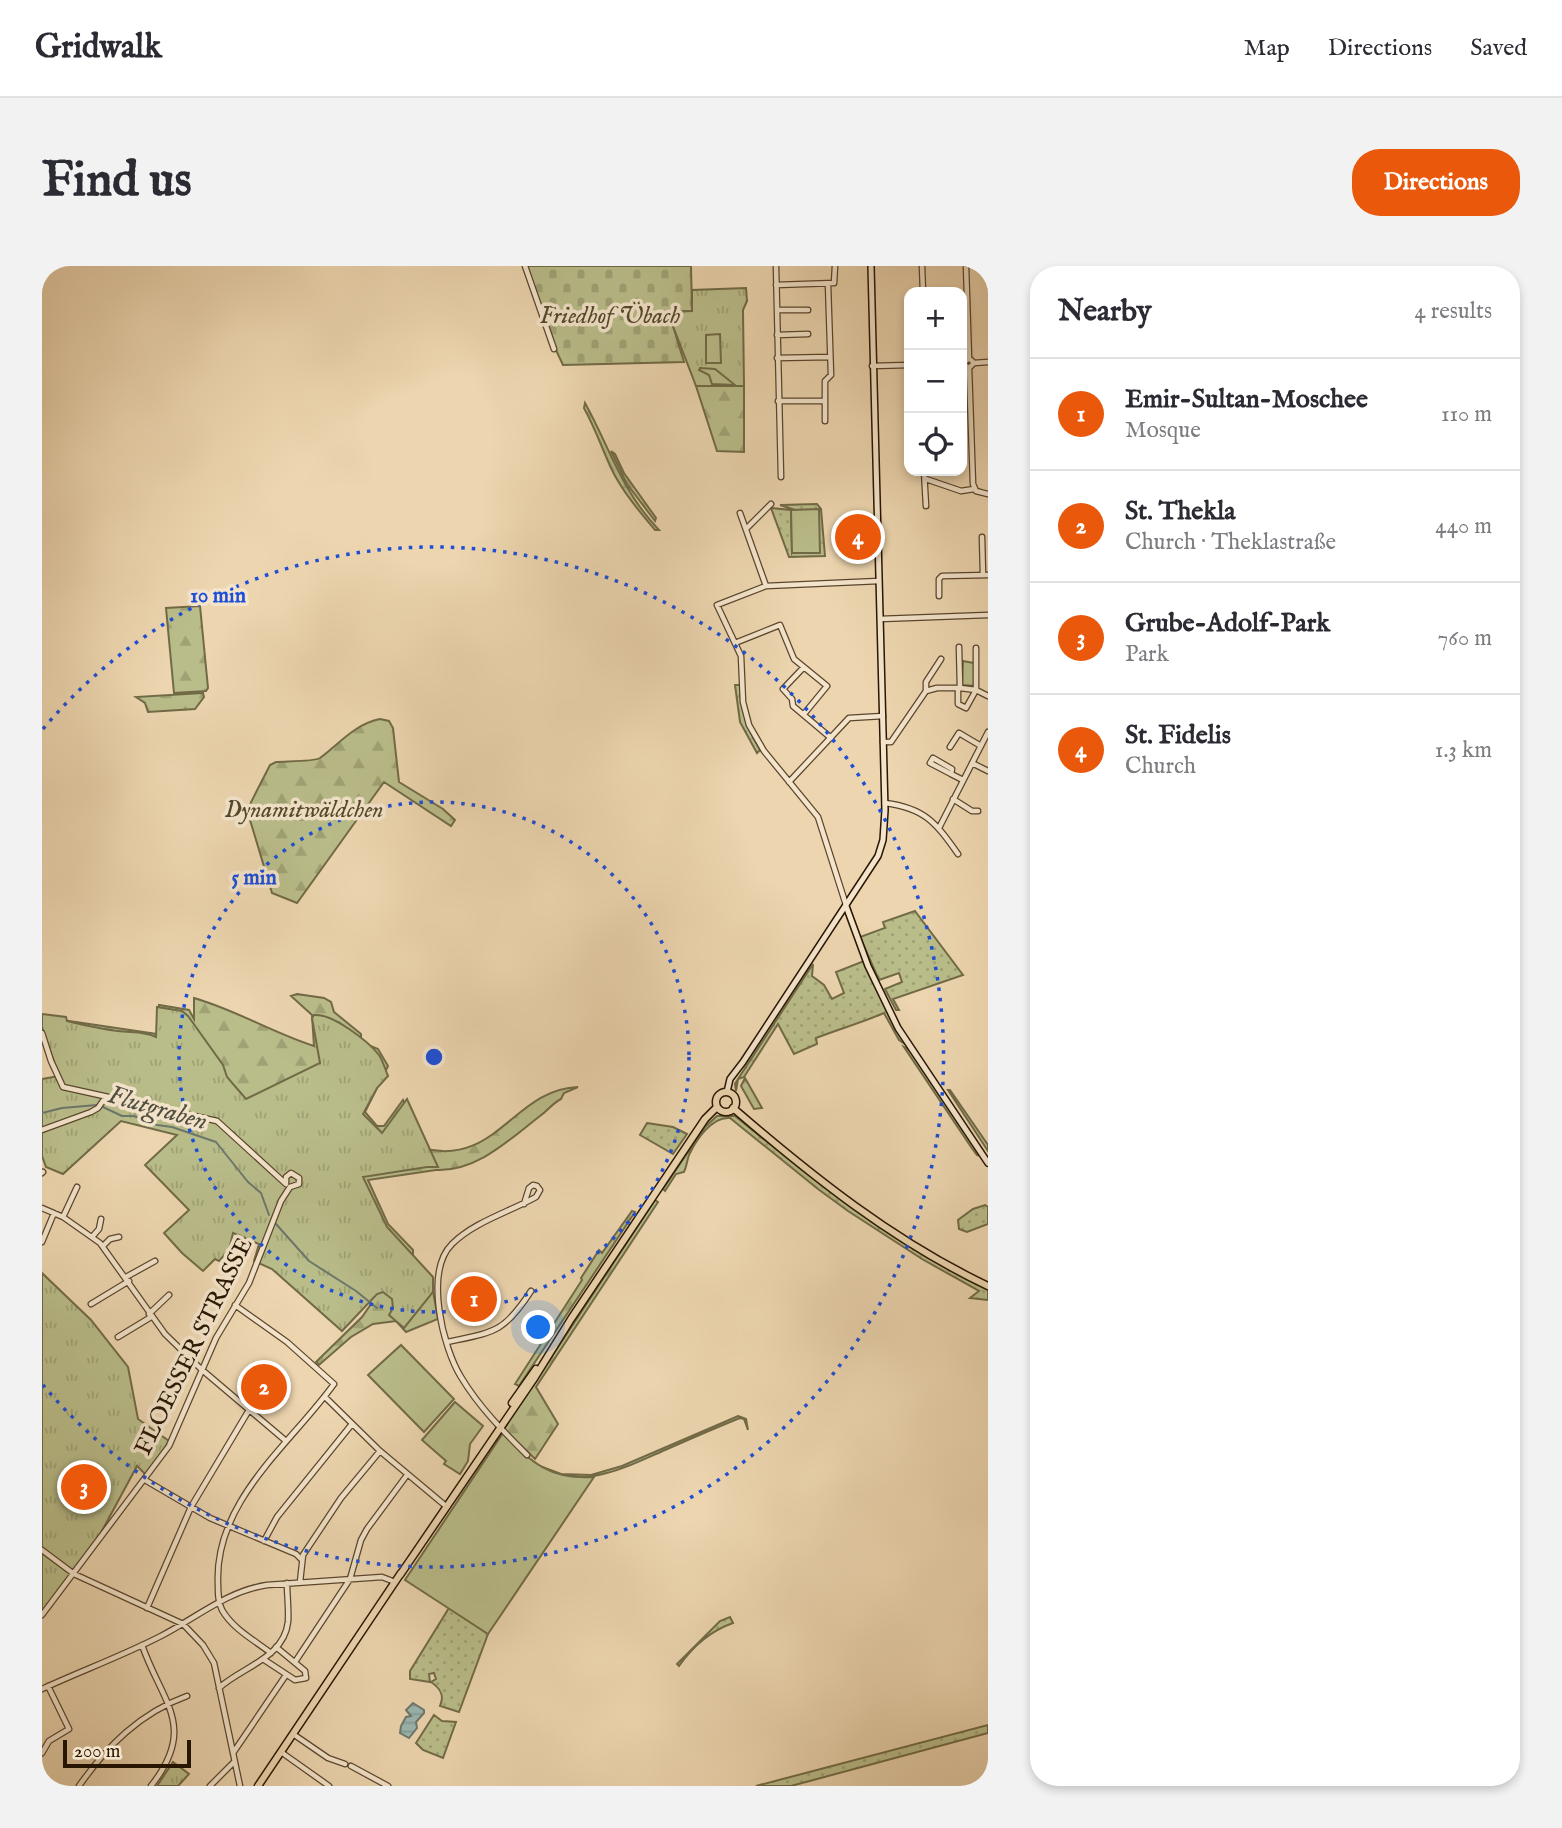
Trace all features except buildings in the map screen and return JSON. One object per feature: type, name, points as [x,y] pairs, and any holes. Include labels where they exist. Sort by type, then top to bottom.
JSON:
[{"type":"main road","points":[[727,1092],[730,1079],[846,906],[880,850],[885,829],[871,266]]},
{"type":"main road","points":[[846,906],[868,966],[898,1028],[988,1163]]},
{"type":"main road","points":[[258,1786],[521,1389],[544,1360],[705,1119],[717,1107],[717,1097],[727,1092]]},
{"type":"main road","points":[[717,1107],[725,1112],[733,1108],[735,1100],[727,1092]]},
{"type":"main road","points":[[733,1108],[781,1150],[868,1216],[935,1258],[988,1286]]},
{"type":"street","points":[[525,266],[554,349]]},
{"type":"street","points":[[776,266],[780,477]]},
{"type":"street","points":[[776,285],[835,283],[835,266]]},
{"type":"street","points":[[922,266],[923,287]]},
{"type":"street","points":[[966,266],[967,361]]},
{"type":"street","points":[[825,421],[825,382],[831,375],[828,284]]},
{"type":"street","points":[[777,310],[808,310]]},
{"type":"street","points":[[777,335],[808,334]]},
{"type":"street","points":[[778,358],[830,357]]},
{"type":"street","points":[[969,358],[974,363]]},
{"type":"street","points":[[967,364],[988,362]]},
{"type":"street","points":[[873,366],[904,365]]},
{"type":"street","points":[[967,392],[974,489]]},
{"type":"street","points":[[778,401],[825,401]]},
{"type":"street","points":[[925,476],[926,506]]},
{"type":"street","points":[[926,479],[961,491],[974,489],[988,494]]},
{"type":"street","points":[[746,529],[771,504]]},
{"type":"street","points":[[740,513],[766,586]]},
{"type":"street","points":[[939,596],[939,579],[942,576],[985,575],[982,537]]},
{"type":"street","points":[[846,906],[818,817],[765,752],[749,725],[743,702],[741,656],[724,625],[717,604],[766,586],[879,581]]},
{"type":"street","points":[[880,619],[988,615]]},
{"type":"street","points":[[735,643],[780,625],[794,659],[827,686],[804,714]]},
{"type":"street","points":[[960,648],[958,704],[965,708],[976,690],[976,648]]},
{"type":"street","points":[[883,743],[891,742],[926,691],[926,682],[941,659]]},
{"type":"street","points":[[803,668],[783,690],[792,699],[793,706],[831,738]]},
{"type":"street","points":[[926,691],[959,688],[976,690],[988,696]]},
{"type":"street","points":[[789,782],[849,718],[883,716]]},
{"type":"street","points":[[939,828],[988,732]]},
{"type":"street","points":[[950,747],[959,733],[981,746]]},
{"type":"street","points":[[951,774],[951,769],[931,759],[930,762],[951,774],[963,780]]},
{"type":"street","points":[[972,762],[988,771]]},
{"type":"street","points":[[953,799],[972,811],[978,811]]},
{"type":"street","points":[[885,803],[914,809],[927,817],[939,828],[958,854]]},
{"type":"street","points":[[42,1032],[45,1049],[64,1088],[104,1101],[97,1108],[42,1130]]},
{"type":"street","name":"FLOESSER STRASSE","points":[[42,1615],[169,1446],[201,1369],[249,1283],[288,1185],[217,1121],[104,1101]]},
{"type":"street","points":[[63,1217],[77,1187]]},
{"type":"street","points":[[524,1204],[466,1233],[447,1250],[437,1281],[439,1302],[453,1361],[463,1380],[498,1426],[527,1455]]},
{"type":"street","points":[[42,1208],[63,1217],[103,1246],[150,1315],[201,1369],[286,1441]]},
{"type":"street","points":[[42,1242],[54,1213]]},
{"type":"street","points":[[92,1237],[99,1229],[101,1219]]},
{"type":"street","points":[[103,1246],[110,1238],[119,1237]]},
{"type":"street","points":[[91,1304],[155,1261]]},
{"type":"street","points":[[447,1342],[498,1329],[509,1322],[531,1292]]},
{"type":"street","points":[[118,1337],[150,1315],[169,1295]]},
{"type":"street","points":[[235,1305],[287,1342],[334,1384],[249,1489],[228,1526],[218,1562],[219,1603],[224,1613],[237,1628],[271,1653]]},
{"type":"street","points":[[325,1397],[380,1451],[445,1506]]},
{"type":"street","points":[[147,1608],[191,1507],[249,1410]]},
{"type":"street","points":[[264,1541],[277,1517],[352,1424]]},
{"type":"street","points":[[300,1582],[302,1559],[341,1498],[380,1451]]},
{"type":"street","points":[[295,1662],[350,1579],[361,1540],[407,1475]]},
{"type":"street","points":[[145,1480],[228,1526],[296,1554],[302,1559]]},
{"type":"street","points":[[42,1550],[74,1574],[183,1624],[210,1654],[240,1786]]},
{"type":"street","points":[[42,1753],[49,1741],[69,1729],[45,1688],[142,1645],[249,1588],[382,1577],[395,1582]]},
{"type":"street","points":[[219,1688],[231,1677],[263,1659],[276,1647],[288,1620],[287,1583]]},
{"type":"street","points":[[142,1645],[169,1702],[174,1722],[172,1756],[151,1786]]},
{"type":"street","points":[[263,1659],[295,1680],[306,1678],[305,1671],[276,1647]]},
{"type":"street","points":[[232,1754],[286,1675]]},
{"type":"street","points":[[79,1786],[125,1732],[169,1702],[187,1696]]},
{"type":"street","points":[[293,1734],[328,1758],[348,1765],[388,1786]]},
{"type":"street","points":[[281,1752],[329,1786]]},
{"type":"street","points":[[210,1786],[234,1762]]},
{"type":"green space","name":"Friedhof Übach","points":[[527,266],[691,266],[692,311],[663,312],[665,317],[670,316],[684,362],[563,365]]},
{"type":"green space","points":[[746,288],[747,301],[743,310],[744,386],[696,386],[671,316],[665,316],[663,312],[692,311],[692,290]]},
{"type":"green space","points":[[720,334],[721,363],[706,363],[706,335]]},
{"type":"green space","points":[[715,369],[735,385],[712,384],[709,375],[699,370]]},
{"type":"green space","points":[[696,386],[744,386],[744,452],[717,451]]},
{"type":"green space","points":[[585,403],[625,484],[659,530],[655,530],[643,516],[615,476],[584,408]]},
{"type":"green space","points":[[611,451],[656,518],[655,521],[627,484]]},
{"type":"green space","points":[[817,504],[821,509],[825,556],[789,557],[771,508],[791,510],[792,553],[819,510],[795,510],[780,505]]},
{"type":"green space","points":[[819,509],[820,553],[792,553],[791,510]]},
{"type":"green space","points":[[200,606],[208,688],[206,691],[174,693],[166,608]]},
{"type":"green space","points":[[963,661],[974,663],[975,686],[962,685]]},
{"type":"green space","points":[[735,685],[740,685],[745,719],[760,750],[757,753],[740,722]]},
{"type":"green space","points":[[203,693],[204,697],[195,709],[148,712],[145,703],[136,697]]},
{"type":"green space","name":"Dynamitwäldchen","points":[[380,719],[389,721],[393,728],[399,782],[443,809],[455,820],[451,826],[384,782],[297,903],[272,893],[247,810],[270,765],[276,762],[320,758],[355,730]]},
{"type":"green space","points":[[915,911],[963,975],[893,999],[899,1010],[896,1010],[885,989],[902,982],[899,973],[879,980],[860,937],[885,928],[883,922]]},
{"type":"green space","points":[[864,961],[905,1044],[899,1040],[884,1013],[816,1038],[817,1044],[794,1054],[778,1024],[744,1077],[738,1079],[813,964],[812,976],[824,985],[832,999],[844,993],[836,972]]},
{"type":"green space","points":[[297,994],[324,998],[331,1002],[334,1012],[361,1034],[361,1042],[378,1049],[388,1066],[365,1112],[377,1126],[384,1126],[403,1100],[422,1148],[447,1151],[469,1147],[487,1138],[537,1100],[556,1091],[578,1087],[564,1093],[561,1099],[543,1114],[479,1160],[451,1169],[368,1180],[388,1224],[413,1250],[413,1258],[433,1291],[438,1319],[406,1332],[396,1321],[373,1324],[351,1337],[319,1365],[316,1362],[362,1317],[371,1304],[356,1292],[244,1101],[42,1017],[157,1034],[159,1005],[189,1010],[194,1019],[194,998],[314,1046],[312,1015],[291,996]]},
{"type":"green space","points":[[157,1007],[182,1011],[188,1016],[223,1065],[227,1077],[246,1099],[320,1063],[312,1018],[314,1015],[340,1023],[379,1055],[388,1076],[377,1088],[363,1114],[382,1133],[407,1099],[438,1167],[363,1177],[387,1227],[433,1277],[433,1292],[404,1328],[389,1315],[393,1308],[392,1299],[383,1292],[377,1294],[342,1331],[272,1269],[254,1261],[259,1244],[233,1233],[229,1250],[219,1261],[215,1259],[203,1271],[164,1233],[189,1210],[145,1165],[177,1135],[121,1121],[63,1174],[46,1167],[42,1156],[42,1079],[59,1076],[42,1027],[42,1014],[66,1017],[67,1021],[93,1027],[156,1037]]},
{"type":"green space","points":[[904,1047],[910,1050],[982,1156],[977,1155],[971,1147]]},
{"type":"green space","points":[[745,1078],[762,1108],[754,1109],[741,1086]]},
{"type":"green space","points":[[948,1090],[988,1145],[988,1151]]},
{"type":"green space","points":[[717,1116],[735,1116],[826,1188],[888,1232],[920,1253],[988,1290],[988,1300],[970,1298],[979,1291],[922,1259],[848,1211],[730,1118],[723,1118],[705,1130],[689,1155],[684,1172],[676,1174],[665,1191],[663,1189],[705,1127]]},
{"type":"green space","points":[[647,1123],[673,1127],[687,1134],[673,1154],[640,1135]]},
{"type":"green space","points":[[655,1200],[658,1202],[536,1387],[558,1424],[535,1459],[504,1429]]},
{"type":"green space","points":[[985,1205],[988,1207],[988,1224],[967,1232],[959,1229],[958,1220],[973,1209]]},
{"type":"green space","points":[[632,1211],[635,1212],[519,1386],[515,1384],[599,1250],[602,1253]]},
{"type":"green space","points":[[42,1273],[91,1320],[128,1367],[138,1419],[169,1441],[147,1476],[137,1466],[96,1542],[42,1613]]},
{"type":"green space","points":[[401,1345],[454,1399],[424,1432],[368,1375]]},
{"type":"green space","points":[[455,1402],[483,1426],[470,1444],[468,1461],[460,1474],[444,1464],[446,1461],[422,1440]]},
{"type":"green space","points":[[738,1416],[746,1419],[748,1430],[744,1419],[740,1418],[634,1464],[602,1474],[586,1477],[569,1477],[553,1473],[537,1465],[561,1474],[591,1475],[622,1466]]},
{"type":"green space","points":[[503,1433],[523,1453],[543,1467],[565,1476],[594,1477],[488,1634],[405,1580]]},
{"type":"green space","points":[[449,1608],[488,1634],[459,1712],[440,1706],[441,1692],[431,1682],[436,1679],[434,1673],[429,1674],[430,1682],[410,1679],[410,1671]]},
{"type":"green space","points":[[730,1617],[733,1623],[709,1635],[679,1666],[677,1664],[720,1621]]},
{"type":"green space","points":[[434,1715],[442,1721],[456,1722],[443,1758],[423,1750],[416,1743]]},
{"type":"green space","points":[[988,1725],[988,1733],[791,1786],[756,1786]]},
{"type":"green space","points":[[173,1762],[189,1774],[178,1786],[157,1786]]},
{"type":"water","points":[[413,1703],[424,1710],[424,1713],[416,1722],[417,1728],[409,1738],[400,1733],[406,1717],[411,1716],[406,1710]]},
{"type":"waterway","name":"Flutgraben","points":[[42,1113],[97,1105]]},
{"type":"waterway","name":"Flutgraben","points":[[103,1107],[122,1116],[134,1116],[216,1142],[248,1182],[261,1193],[269,1215]]},
{"type":"waterway","name":"Flutgraben","points":[[276,1224],[309,1261],[377,1308]]},
{"type":"place","name":"St. Fidelis","points":[[858,537]]},
{"type":"place","name":"Emir-Sultan-Moschee","points":[[474,1299]]},
{"type":"place","name":"St. Thekla","points":[[264,1387]]},
{"type":"place","name":"Grube-Adolf-Park","points":[[84,1487]]}]
